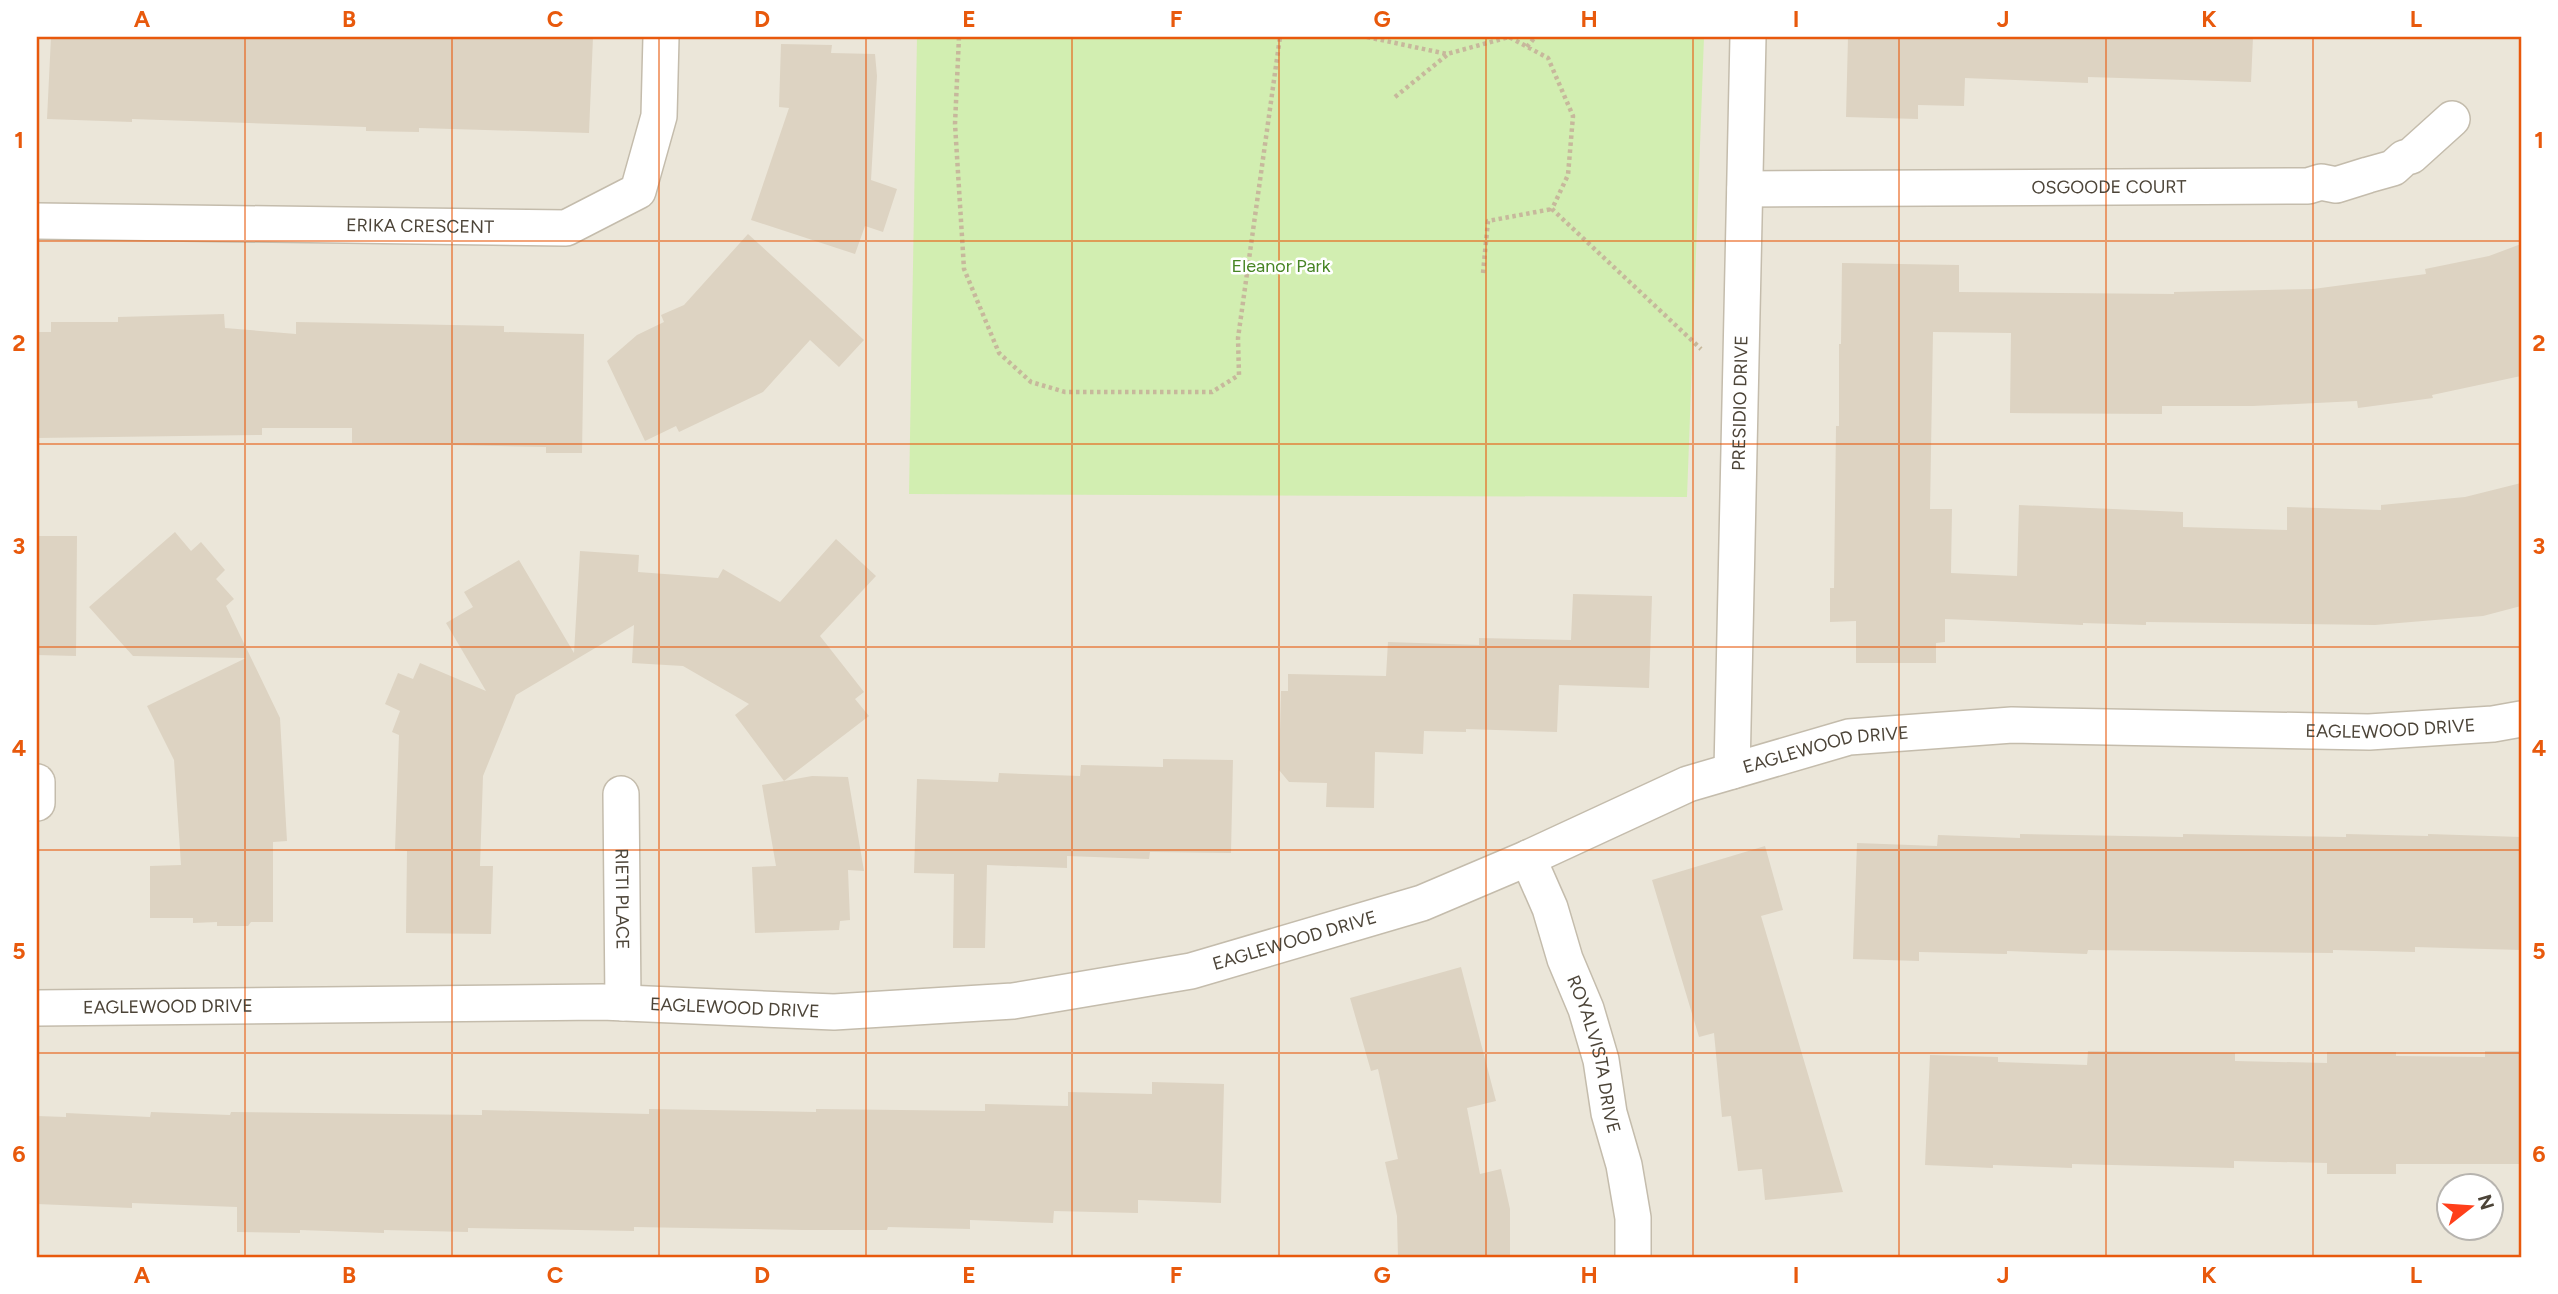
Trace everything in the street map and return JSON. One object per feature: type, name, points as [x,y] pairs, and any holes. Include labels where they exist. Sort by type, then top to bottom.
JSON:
[{"type":"street","name":"ERIKA CRESCENT","points":[[37,221],[566,228],[638,191],[659,116],[661,37]]},
{"type":"street","name":"PRESIDIO DRIVE","points":[[1732,771],[1748,37]]},
{"type":"street","name":"OSGOODE COURT","points":[[1745,189],[2107,189],[2308,186],[2321,182],[2336,185],[2393,168],[2404,158],[2411,156],[2452,119]]},
{"type":"street","name":"EAGLEWOOD DRIVE","points":[[37,1008],[623,1003],[834,1012],[1013,1001],[1191,971],[1422,903],[1528,859],[1688,784],[1849,737],[2012,725],[2369,732],[2493,724],[2521,719]]},
{"type":"street","points":[[37,782],[37,803]]},
{"type":"street","name":"RIETI PLACE","points":[[621,794],[623,1003]]},
{"type":"street","name":"ROYALVISTA DRIVE","points":[[1528,859],[1550,908],[1601,1060],[1609,1113],[1625,1165],[1633,1218],[1633,1257]]},
{"type":"path","points":[[959,37],[955,124],[964,269],[999,353],[1031,382],[1065,393],[1212,393],[1239,374],[1238,338],[1280,37]]},
{"type":"path","points":[[1367,37],[1447,54]]},
{"type":"path","points":[[1395,97],[1447,54],[1509,37],[1548,58],[1573,116],[1568,176],[1552,209]]},
{"type":"path","points":[[1527,47],[1535,37]]},
{"type":"path","points":[[1483,273],[1488,221],[1552,209]]},
{"type":"path","points":[[1552,209],[1740,386]]},
{"type":"shaded area","points":[[37,37],[2521,37],[2521,1257],[37,1257]]},
{"type":"green space","name":"Eleanor Park","points":[[917,37],[1704,37],[1687,497],[909,494]]},
{"type":"building","points":[[51,37],[593,37],[589,133],[419,128],[419,132],[366,131],[366,127],[132,119],[132,122],[47,119]]},
{"type":"building","points":[[1848,37],[2253,37],[2251,82],[2088,77],[2088,83],[1965,78],[1964,106],[1918,105],[1918,119],[1846,117]]},
{"type":"building","points":[[781,44],[832,45],[831,53],[875,54],[877,76],[871,180],[897,189],[883,232],[865,226],[855,254],[751,220],[789,108],[779,107]]},
{"type":"building","points":[[748,234],[864,340],[839,367],[810,340],[763,392],[679,432],[676,426],[645,441],[607,361],[637,335],[664,322],[661,315],[684,305]]},
{"type":"building","points":[[2521,244],[2521,376],[2432,395],[2433,398],[2358,408],[2357,401],[2253,406],[2162,406],[2162,414],[2010,413],[2011,333],[1933,332],[1930,509],[1952,509],[1951,573],[2017,576],[2019,505],[2183,512],[2183,527],[2287,530],[2287,507],[2381,510],[2381,505],[2465,497],[2521,483],[2521,606],[2483,616],[2375,625],[2146,622],[2146,625],[2083,625],[1945,619],[1945,642],[1936,643],[1936,663],[1856,663],[1856,621],[1830,622],[1830,588],[1834,588],[1842,263],[1959,265],[1959,292],[2174,294],[2313,289],[2426,274],[2425,269],[2489,256]]},
{"type":"building","points":[[224,314],[225,328],[296,334],[296,322],[504,326],[504,332],[584,334],[582,453],[546,453],[546,447],[352,443],[352,428],[262,428],[262,435],[37,438],[37,332],[51,332],[51,322],[118,322],[118,317]]},
{"type":"building","points":[[175,532],[191,551],[201,542],[225,570],[216,579],[234,599],[226,606],[280,718],[287,841],[273,842],[273,922],[251,922],[248,926],[217,926],[217,922],[193,923],[193,918],[150,918],[150,866],[181,865],[174,760],[147,706],[246,658],[133,656],[89,607]]},
{"type":"building","points":[[37,536],[77,536],[76,656],[37,655]]},
{"type":"building","points":[[836,539],[876,576],[820,636],[864,692],[855,699],[869,716],[784,781],[735,715],[749,704],[683,666],[632,663],[634,625],[516,695],[483,776],[480,866],[493,866],[491,934],[406,933],[407,851],[395,850],[399,735],[392,732],[400,711],[385,704],[398,673],[413,679],[420,663],[486,691],[446,623],[473,607],[464,592],[519,560],[574,653],[580,551],[639,555],[638,572],[718,578],[723,569],[780,602]]},
{"type":"building","points":[[1573,594],[1652,596],[1649,688],[1559,685],[1557,732],[1466,729],[1466,732],[1424,731],[1423,754],[1375,752],[1374,808],[1326,807],[1327,783],[1289,782],[1279,770],[1281,691],[1288,691],[1288,674],[1386,676],[1388,642],[1479,645],[1479,638],[1571,640]]},
{"type":"building","points":[[1163,759],[1233,760],[1231,853],[1150,852],[1149,859],[1067,856],[1067,868],[987,865],[985,948],[953,948],[954,874],[914,873],[917,779],[998,782],[999,773],[1080,776],[1081,765],[1163,767]]},
{"type":"building","points":[[812,776],[848,777],[864,871],[848,870],[850,920],[840,921],[839,930],[755,933],[752,867],[776,866],[762,785]]},
{"type":"building","points":[[2020,834],[2346,837],[2346,834],[2428,834],[2521,837],[2521,950],[2415,947],[2415,952],[2333,950],[2333,953],[2088,950],[2087,954],[1919,952],[1919,961],[1853,959],[1857,843],[1937,846],[1938,835],[2020,838]]},
{"type":"building","points":[[1765,846],[1783,910],[1761,916],[1843,1192],[1765,1200],[1762,1169],[1738,1171],[1731,1116],[1722,1117],[1714,1033],[1699,1037],[1652,880]]},
{"type":"building","points":[[1461,967],[1496,1101],[1467,1108],[1480,1174],[1501,1169],[1510,1209],[1510,1257],[1398,1257],[1397,1216],[1385,1162],[1398,1159],[1378,1069],[1371,1071],[1350,998]]},
{"type":"building","points":[[2088,1051],[2235,1053],[2235,1061],[2327,1063],[2327,1052],[2396,1052],[2396,1056],[2485,1057],[2485,1051],[2521,1051],[2521,1164],[2396,1164],[2396,1174],[2327,1174],[2327,1163],[2234,1161],[2234,1168],[2072,1164],[2072,1168],[1925,1165],[1930,1055],[1998,1057],[1998,1062],[2087,1065]]},
{"type":"building","points":[[1152,1082],[1224,1084],[1221,1203],[1138,1200],[1138,1213],[1054,1211],[1053,1223],[970,1220],[970,1229],[634,1227],[634,1231],[468,1228],[468,1232],[384,1230],[384,1233],[300,1230],[300,1233],[237,1232],[237,1207],[132,1203],[132,1208],[37,1204],[37,1116],[66,1117],[66,1113],[150,1117],[151,1112],[230,1115],[231,1112],[482,1115],[482,1110],[649,1114],[649,1109],[985,1111],[985,1104],[1068,1106],[1068,1092],[1152,1094]]}]
